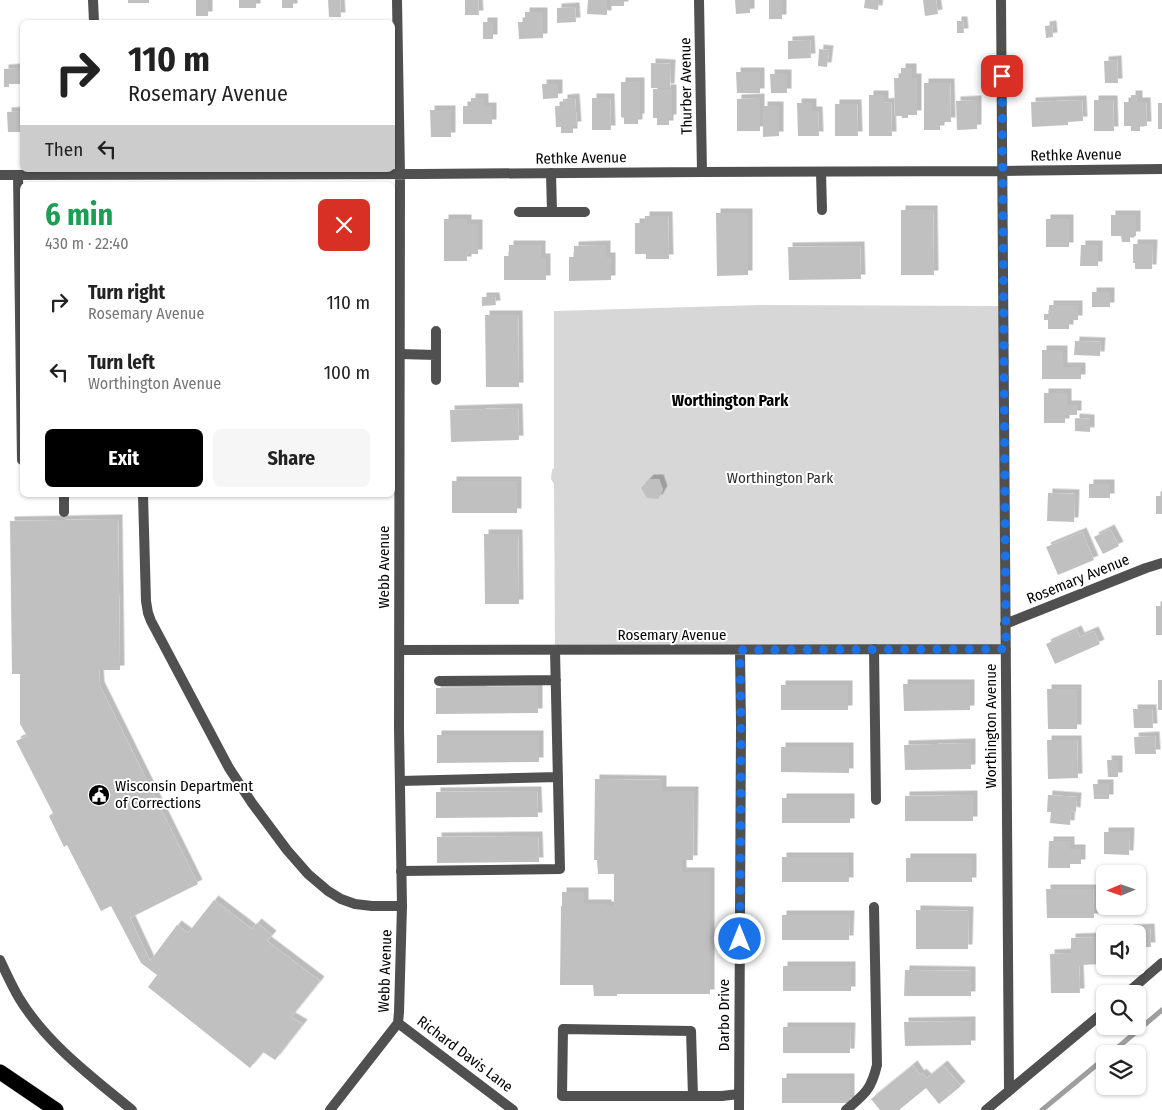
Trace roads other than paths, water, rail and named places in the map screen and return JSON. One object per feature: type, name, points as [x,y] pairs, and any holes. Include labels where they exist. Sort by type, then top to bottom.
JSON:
[{"type":"highway","points":[[0,1072],[56,1110]]},
{"type":"street","points":[[93,0],[94,20]]},
{"type":"street","name":"Webb Avenue","points":[[330,1110],[398,1023],[399,1012],[402,871],[396,457],[400,354],[400,174],[397,0]]},
{"type":"street","name":"Thurber Avenue","points":[[699,0],[702,172]]},
{"type":"street","name":"Worthington Avenue","points":[[1001,0],[1009,1091]]},
{"type":"street","name":"Rethke Avenue","points":[[0,175],[95,172],[400,174],[1162,169]]},
{"type":"street","points":[[821,172],[822,210]]},
{"type":"street","points":[[551,173],[552,212]]},
{"type":"street","points":[[18,175],[20,212]]},
{"type":"street","points":[[520,212],[585,212]]},
{"type":"street","points":[[436,331],[436,380]]},
{"type":"street","points":[[400,354],[436,355]]},
{"type":"street","points":[[64,497],[64,512]]},
{"type":"street","points":[[143,497],[145,572],[150,621],[229,768],[287,850],[308,874],[328,890],[341,899],[355,904],[402,906]]},
{"type":"street","name":"Rosemary Avenue","points":[[1005,624],[1146,568],[1162,564]]},
{"type":"street","points":[[874,649],[876,800]]},
{"type":"street","name":"Rosemary Avenue","points":[[399,650],[1006,649]]},
{"type":"street","points":[[402,871],[560,869],[556,650]]},
{"type":"street","name":"Darbo Drive","points":[[739,1110],[740,650]]},
{"type":"street","points":[[438,681],[556,680]]},
{"type":"street","points":[[400,781],[558,777]]},
{"type":"street","points":[[846,1110],[865,1093],[873,1079],[877,1065],[874,907]]},
{"type":"street","points":[[0,960],[20,999],[53,1042],[98,1083],[132,1110]]},
{"type":"street","points":[[1136,985],[1162,963]]},
{"type":"street","points":[[986,1110],[1096,1018]]},
{"type":"street","name":"Richard Davis Lane","points":[[398,1023],[513,1110]]},
{"type":"street","points":[[693,1096],[692,1031],[563,1029],[562,1096],[693,1096],[739,1094]]},
{"type":"waterway","points":[[1121,1045],[1162,1010]]},
{"type":"waterway","points":[[1042,1110],[1096,1065]]},
{"type":"place","name":"Wisconsin Department of Corrections","points":[[99,795]]},
{"type":"district","name":"Worthington Park","points":[[730,400]]}]
